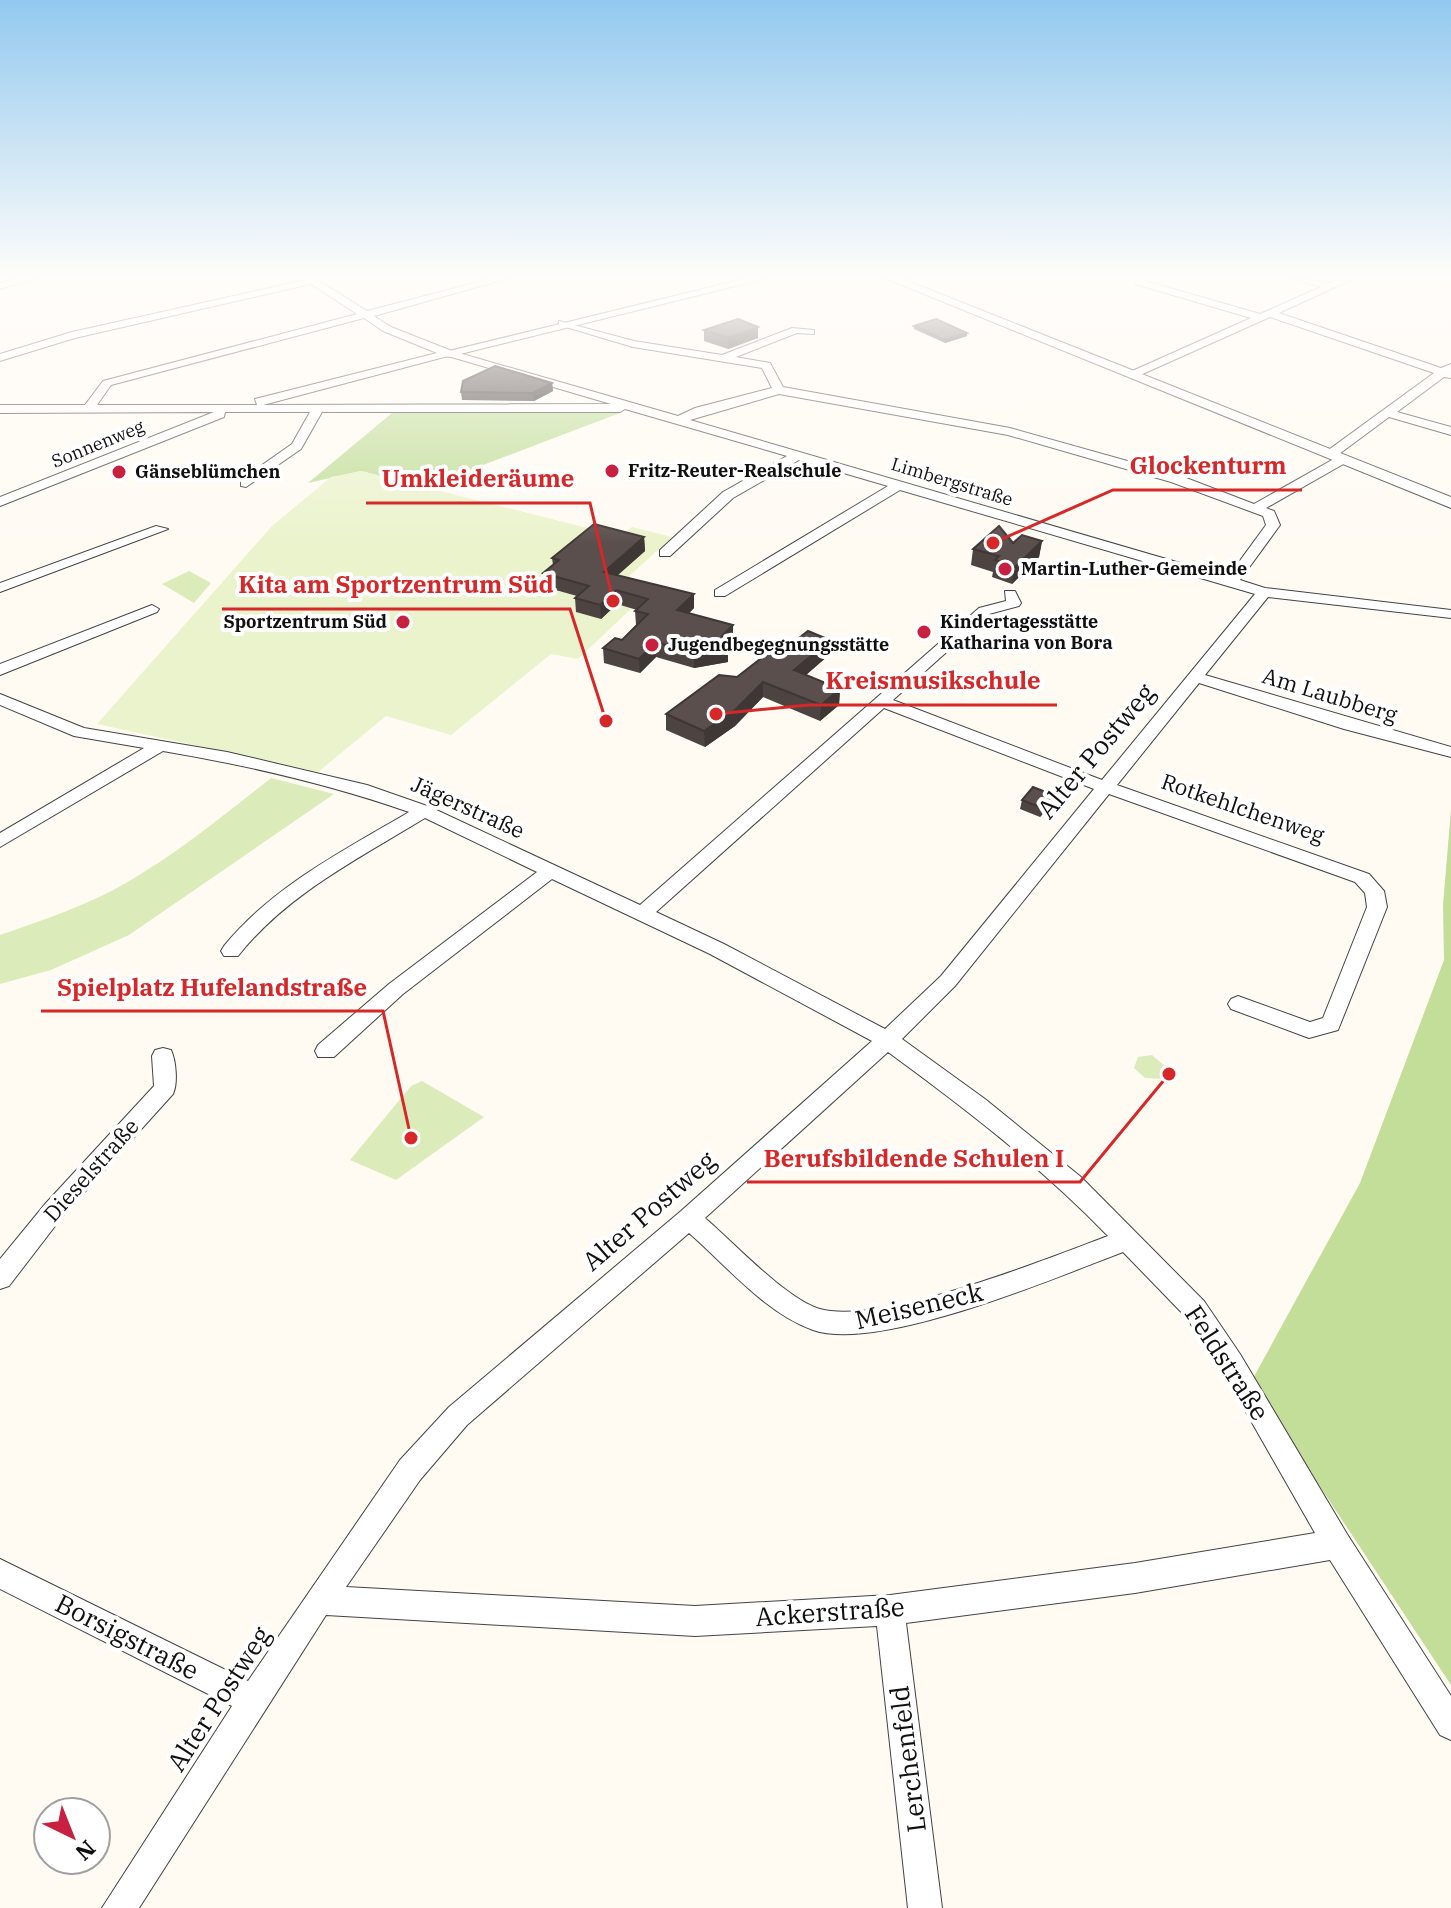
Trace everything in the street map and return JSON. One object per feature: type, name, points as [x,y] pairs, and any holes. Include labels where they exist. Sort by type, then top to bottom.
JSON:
[{"type":"street","points":[[88,409],[107,383],[169,366]]},
{"type":"street","name":"Sonnenweg","points":[[0,502],[233,409],[398,366]]},
{"type":"street","name":"Limbergstraße","points":[[493,366],[1264,592],[1451,614]]},
{"type":"street","points":[[765,366],[770,367],[779,390]]},
{"type":"street","points":[[1115,366],[1336,459],[1451,503]]},
{"type":"street","points":[[1134,374],[1151,366]]},
{"type":"street","points":[[1429,366],[1448,372]]},
{"type":"street","points":[[1257,508],[1336,459],[1388,413],[1448,372]]},
{"type":"street","points":[[680,420],[699,411],[779,390],[1010,432],[1176,479],[1269,514],[1273,525],[1231,583]]},
{"type":"street","points":[[0,409],[608,410],[627,405]]},
{"type":"street","points":[[246,483],[297,446],[317,410]]},
{"type":"street","points":[[1388,413],[1451,431]]},
{"type":"street","points":[[665,553],[728,495],[799,455]]},
{"type":"street","points":[[720,593],[899,485]]},
{"type":"street","points":[[0,588],[161,529]]},
{"type":"street","name":"Alter Postweg","points":[[119,1908],[319,1600],[410,1470],[458,1416],[689,1218],[948,981],[1264,592]]},
{"type":"street","points":[[643,913],[984,611],[1014,603],[1010,594]]},
{"type":"street","points":[[0,670],[152,609]]},
{"type":"street","name":"Am Laubberg","points":[[1196,677],[1350,725],[1451,752]]},
{"type":"street","name":"Jägerstraße","points":[[0,699],[80,732],[161,745],[331,781],[424,811],[643,913],[887,1040]]},
{"type":"street","name":"Rotkehlchenweg","points":[[880,701],[1362,878],[1374,891],[1377,907],[1331,1024],[1309,1030],[1238,1004]]},
{"type":"street","points":[[0,841],[161,745]]},
{"type":"street","points":[[231,951],[245,929],[424,811]]},
{"type":"street","points":[[326,1051],[396,989],[550,871]]},
{"type":"street","name":"Feldstraße","points":[[887,1040],[994,1119],[1073,1184],[1129,1239],[1204,1322],[1337,1544],[1451,1724]]},
{"type":"street","name":"Dieselstraße","points":[[0,1278],[88,1171],[165,1088],[163,1056]]},
{"type":"street","name":"Meiseneck","points":[[689,1218],[793,1306],[818,1320],[849,1325],[986,1291],[1129,1239]]},
{"type":"street","name":"Ackerstraße","points":[[319,1600],[695,1621],[890,1610],[1135,1578],[1337,1544]]},
{"type":"street","name":"Borsigstraße","points":[[0,1574],[254,1700]]},
{"type":"street","name":"Lerchenfeld","points":[[890,1610],[925,1908]]},
{"type":"green space","points":[[392,413],[620,413],[425,487],[361,471],[308,483]]},
{"type":"green space","name":"Sportzentrum Süd","points":[[361,471],[619,536],[632,527],[672,537],[625,580],[653,588],[578,659],[551,654],[451,735],[386,716],[318,772],[97,724],[272,526],[331,477]]},
{"type":"green space","points":[[189,571],[211,583],[194,603],[162,584]]},
{"type":"green space","points":[[271,778],[334,794],[129,935],[51,970],[0,984],[0,935],[80,906],[126,883],[218,820]]},
{"type":"green space","points":[[1451,809],[1451,1685],[1251,1382],[1360,1183],[1444,960],[1443,905]]},
{"type":"green space","points":[[1152,1055],[1167,1068],[1162,1079],[1145,1078],[1134,1068],[1138,1057]]},
{"type":"green space","points":[[422,1081],[484,1117],[396,1180],[350,1160],[411,1086]]},
{"type":"building","points":[[495,366],[552,383],[533,393],[461,392],[463,381]]},
{"type":"building","points":[[594,524],[644,537],[604,572],[694,594],[677,610],[733,625],[722,636],[728,647],[694,653],[656,642],[639,659],[603,648],[615,638],[622,640],[648,614],[635,611],[648,599],[616,590],[600,605],[575,598],[589,586],[543,573],[559,560],[552,558]]},
{"type":"building","points":[[999,526],[1013,543],[1022,535],[1042,541],[1015,567],[995,560],[999,556],[973,549]]},
{"type":"building","points":[[808,631],[830,640],[794,670],[840,689],[821,705],[763,682],[735,710],[704,731],[666,714],[719,675],[737,677],[768,653],[776,656]]},
{"type":"building","points":[[1033,787],[1053,795],[1042,808],[1022,800]]},
{"type":"place","name":"Fritz-Reuter-Realschule","points":[[612,471]]},
{"type":"place","name":"Gänseblümchen","points":[[119,472]]},
{"type":"place","name":"Glockenturm","points":[[993,543]]},
{"type":"place","name":"Martin-Luther-Gemeinde","points":[[1005,569]]},
{"type":"place","name":"Umkleideräume","points":[[613,601]]},
{"type":"place","name":"Sportzentrum Süd","points":[[403,622]]},
{"type":"place","name":"Kindertagesstätte Katharina von Bora","points":[[924,632]]},
{"type":"place","name":"Jugendbegegnungsstätte","points":[[652,645]]},
{"type":"place","name":"Kreismusikschule","points":[[716,714]]},
{"type":"place","name":"Kita am Sportzentrum Süd","points":[[606,721]]},
{"type":"place","name":"Berufsbildende Schulen I","points":[[1169,1074]]},
{"type":"place","name":"Spielplatz Hufelandstraße","points":[[411,1138]]}]
